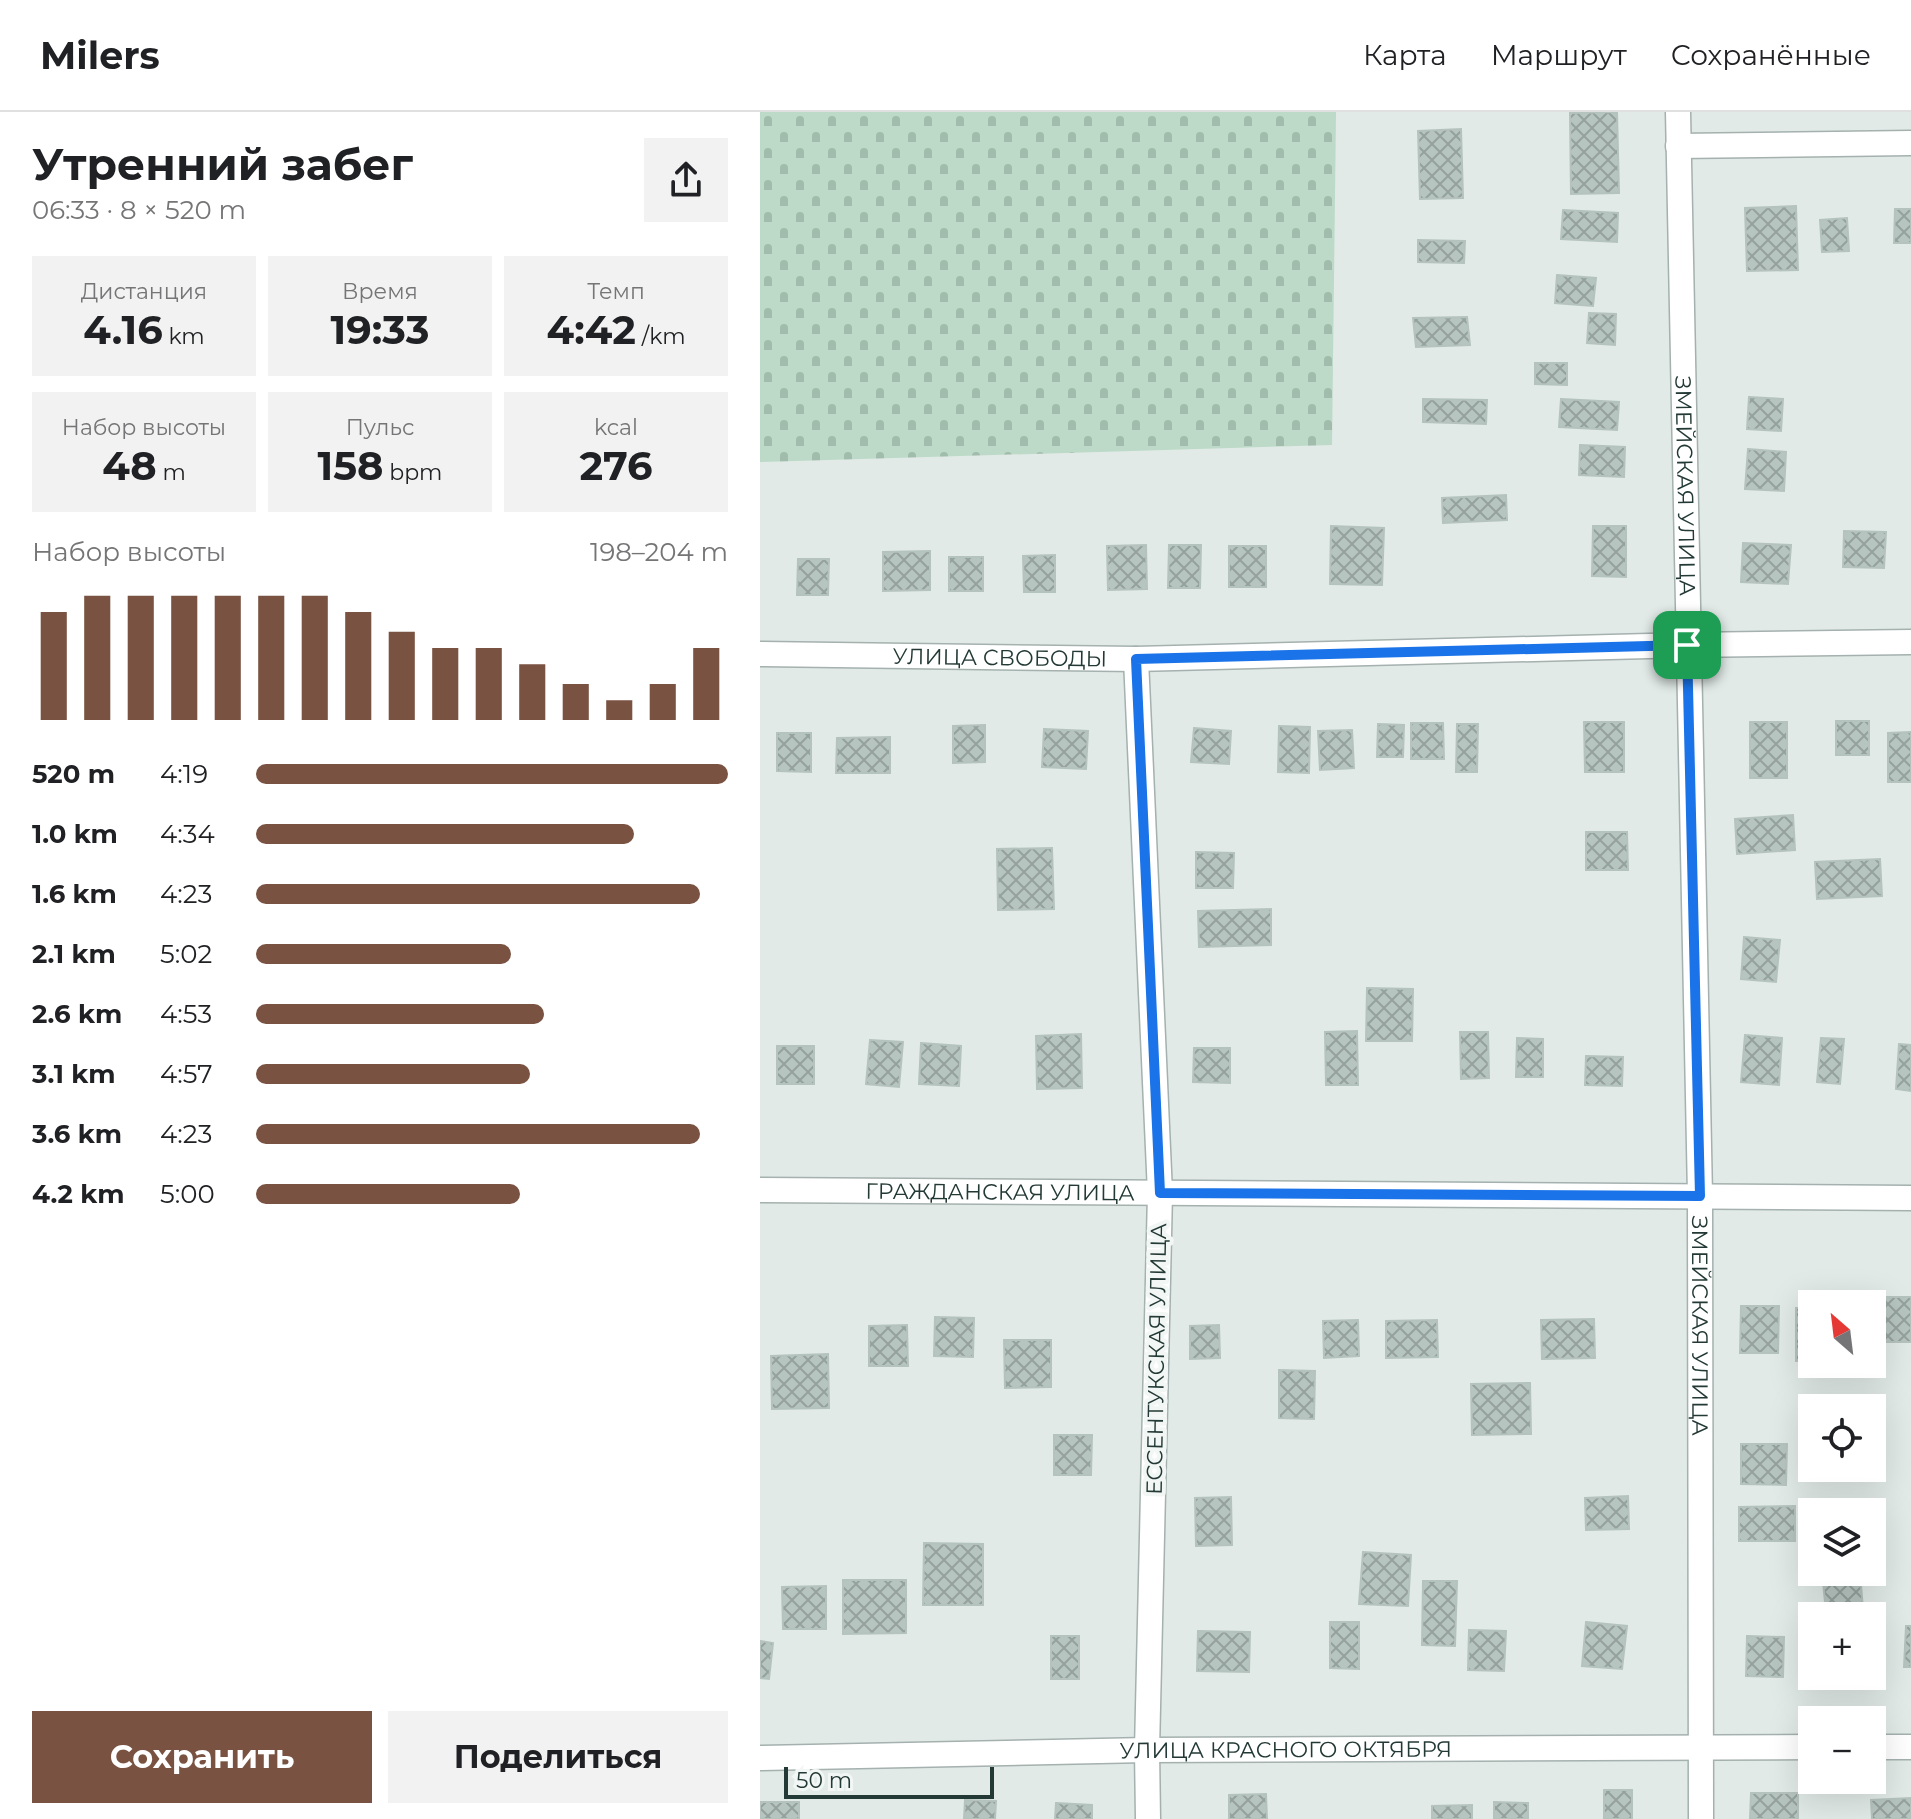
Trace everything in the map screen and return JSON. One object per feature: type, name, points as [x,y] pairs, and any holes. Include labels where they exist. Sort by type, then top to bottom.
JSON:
[{"type":"street","name":"ЗМЕЙСКАЯ УЛИЦА","points":[[1678,112],[1700,1196],[1701,1819]]},
{"type":"street","points":[[1678,146],[1911,143]]},
{"type":"street","name":"УЛИЦА СВОБОДЫ","points":[[760,654],[1136,659],[1911,642]]},
{"type":"street","name":"ЕССЕНТУКСКАЯ УЛИЦА","points":[[1136,659],[1160,1193],[1148,1819]]},
{"type":"street","name":"ГРАЖДАНСКАЯ УЛИЦА","points":[[760,1190],[1911,1198]]},
{"type":"street","name":"УЛИЦА КРАСНОГО ОКТЯБРЯ","points":[[760,1758],[1147,1750],[1798,1747]]},
{"type":"street","points":[[1886,1747],[1911,1747]]},
{"type":"green space","points":[[760,112],[1336,112],[1332,445],[760,462]]},
{"type":"building","points":[[1617,112],[1619,193],[1571,194],[1570,113]]},
{"type":"building","points":[[1461,129],[1463,198],[1420,199],[1418,131]]},
{"type":"building","points":[[1796,206],[1798,270],[1747,271],[1745,208]]},
{"type":"building","points":[[1895,209],[1911,209],[1911,243],[1894,243]]},
{"type":"building","points":[[1563,210],[1618,213],[1617,242],[1561,239]]},
{"type":"building","points":[[1847,218],[1849,251],[1822,252],[1820,220]]},
{"type":"building","points":[[1418,240],[1465,241],[1464,263],[1418,262]]},
{"type":"building","points":[[1557,275],[1596,278],[1593,306],[1555,303]]},
{"type":"building","points":[[1589,313],[1616,314],[1615,345],[1587,343]]},
{"type":"building","points":[[1467,317],[1470,345],[1416,347],[1413,318]]},
{"type":"building","points":[[1535,363],[1567,363],[1567,385],[1535,384]]},
{"type":"building","points":[[1749,397],[1783,399],[1781,431],[1747,429]]},
{"type":"building","points":[[1423,399],[1487,400],[1486,424],[1423,422]]},
{"type":"building","points":[[1561,399],[1619,402],[1617,430],[1559,427]]},
{"type":"building","points":[[1580,445],[1625,447],[1624,477],[1579,475]]},
{"type":"building","points":[[1748,449],[1786,452],[1784,491],[1745,489]]},
{"type":"building","points":[[1506,495],[1507,520],[1443,523],[1442,498]]},
{"type":"building","points":[[1331,526],[1384,528],[1382,585],[1330,584]]},
{"type":"building","points":[[1593,526],[1626,526],[1626,577],[1592,576]]},
{"type":"building","points":[[1844,531],[1886,532],[1884,568],[1843,567]]},
{"type":"building","points":[[1743,543],[1791,545],[1788,584],[1741,582]]},
{"type":"building","points":[[1146,545],[1147,589],[1108,590],[1107,546]]},
{"type":"building","points":[[1169,545],[1201,545],[1200,588],[1168,588]]},
{"type":"building","points":[[1229,546],[1266,546],[1266,587],[1229,587]]},
{"type":"building","points":[[930,551],[930,590],[883,591],[883,552]]},
{"type":"building","points":[[1055,555],[1055,592],[1024,592],[1023,556]]},
{"type":"building","points":[[949,557],[983,557],[983,591],[949,591]]},
{"type":"building","points":[[798,559],[829,559],[828,595],[797,595]]},
{"type":"building","points":[[1836,721],[1869,721],[1869,755],[1836,755]]},
{"type":"building","points":[[1584,722],[1624,722],[1624,772],[1585,772]]},
{"type":"building","points":[[1750,722],[1787,722],[1787,778],[1750,778]]},
{"type":"building","points":[[1411,723],[1443,723],[1444,759],[1411,759]]},
{"type":"building","points":[[1378,724],[1404,725],[1403,757],[1377,757]]},
{"type":"building","points":[[1457,724],[1478,724],[1477,772],[1456,772]]},
{"type":"building","points":[[985,725],[985,762],[953,763],[953,726]]},
{"type":"building","points":[[1279,726],[1310,727],[1309,773],[1278,772]]},
{"type":"building","points":[[1194,728],[1231,731],[1229,764],[1191,762]]},
{"type":"building","points":[[1044,729],[1088,731],[1086,769],[1042,767]]},
{"type":"building","points":[[1352,730],[1354,768],[1320,770],[1318,731]]},
{"type":"building","points":[[1911,732],[1911,782],[1888,782],[1888,733]]},
{"type":"building","points":[[777,733],[811,733],[811,772],[777,771]]},
{"type":"building","points":[[890,737],[890,773],[836,773],[837,738]]},
{"type":"building","points":[[1793,815],[1795,850],[1737,854],[1735,819]]},
{"type":"building","points":[[1586,832],[1627,832],[1628,870],[1586,870]]},
{"type":"building","points":[[1052,848],[1054,909],[998,910],[997,849]]},
{"type":"building","points":[[1196,852],[1234,853],[1233,888],[1196,888]]},
{"type":"building","points":[[1880,859],[1882,896],[1817,899],[1815,862]]},
{"type":"building","points":[[1271,909],[1271,945],[1199,947],[1198,911]]},
{"type":"building","points":[[1744,937],[1780,940],[1776,982],[1741,979]]},
{"type":"building","points":[[1367,988],[1413,989],[1412,1041],[1366,1041]]},
{"type":"building","points":[[1357,1031],[1358,1085],[1326,1085],[1325,1032]]},
{"type":"building","points":[[1460,1032],[1488,1032],[1489,1078],[1461,1079]]},
{"type":"building","points":[[1081,1034],[1082,1088],[1037,1089],[1036,1036]]},
{"type":"building","points":[[1745,1035],[1782,1038],[1779,1085],[1741,1082]]},
{"type":"building","points":[[1517,1038],[1543,1039],[1543,1077],[1516,1077]]},
{"type":"building","points":[[1821,1038],[1844,1039],[1840,1084],[1817,1082]]},
{"type":"building","points":[[870,1040],[903,1042],[899,1087],[866,1084]]},
{"type":"building","points":[[921,1043],[961,1046],[959,1086],[919,1084]]},
{"type":"building","points":[[1899,1044],[1911,1045],[1911,1091],[1896,1089]]},
{"type":"building","points":[[777,1046],[814,1046],[814,1084],[777,1084]]},
{"type":"building","points":[[1194,1048],[1230,1048],[1230,1083],[1193,1082]]},
{"type":"building","points":[[1586,1056],[1623,1057],[1622,1086],[1585,1085]]},
{"type":"building","points":[[1886,1297],[1911,1297],[1911,1342],[1886,1342]]},
{"type":"building","points":[[1741,1306],[1779,1306],[1778,1353],[1740,1353]]},
{"type":"building","points":[[1796,1308],[1798,1308],[1798,1361]]},
{"type":"building","points":[[935,1317],[974,1318],[973,1357],[934,1356]]},
{"type":"building","points":[[1594,1319],[1595,1358],[1542,1359],[1541,1320]]},
{"type":"building","points":[[1358,1320],[1359,1356],[1324,1358],[1323,1321]]},
{"type":"building","points":[[1437,1320],[1438,1357],[1386,1358],[1386,1321]]},
{"type":"building","points":[[907,1325],[908,1366],[869,1366],[869,1326]]},
{"type":"building","points":[[1219,1325],[1220,1358],[1190,1359],[1190,1326]]},
{"type":"building","points":[[1004,1340],[1051,1340],[1051,1387],[1005,1388]]},
{"type":"building","points":[[828,1354],[829,1408],[772,1409],[771,1356]]},
{"type":"building","points":[[1279,1370],[1315,1371],[1314,1419],[1279,1418]]},
{"type":"building","points":[[1530,1383],[1531,1434],[1472,1435],[1471,1384]]},
{"type":"building","points":[[1054,1435],[1092,1435],[1091,1475],[1054,1475]]},
{"type":"building","points":[[1741,1444],[1787,1444],[1786,1485],[1741,1484]]},
{"type":"building","points":[[1628,1496],[1629,1529],[1586,1530],[1585,1498]]},
{"type":"building","points":[[1231,1497],[1232,1545],[1196,1546],[1195,1498]]},
{"type":"building","points":[[1795,1506],[1795,1541],[1739,1541],[1739,1507]]},
{"type":"building","points":[[924,1543],[983,1544],[983,1605],[923,1605]]},
{"type":"building","points":[[1363,1552],[1411,1555],[1408,1606],[1359,1604]]},
{"type":"building","points":[[843,1580],[906,1580],[906,1633],[843,1634]]},
{"type":"building","points":[[1423,1581],[1457,1581],[1455,1646],[1422,1645]]},
{"type":"building","points":[[826,1586],[826,1629],[783,1629],[782,1587]]},
{"type":"building","points":[[1823,1586],[1861,1586],[1862,1602],[1825,1602]]},
{"type":"building","points":[[1330,1622],[1359,1622],[1359,1669],[1330,1668]]},
{"type":"building","points":[[1586,1622],[1627,1626],[1622,1669],[1582,1666]]},
{"type":"building","points":[[1906,1626],[1911,1626],[1911,1667],[1904,1667]]},
{"type":"building","points":[[1469,1630],[1506,1631],[1504,1671],[1468,1670]]},
{"type":"building","points":[[1198,1631],[1250,1632],[1249,1672],[1197,1671]]},
{"type":"building","points":[[1051,1636],[1079,1636],[1079,1679],[1051,1679]]},
{"type":"building","points":[[1747,1636],[1784,1637],[1783,1677],[1746,1676]]},
{"type":"building","points":[[760,1641],[773,1643],[769,1679],[760,1678]]},
{"type":"building","points":[[1604,1790],[1632,1790],[1632,1819],[1604,1819]]},
{"type":"building","points":[[1751,1793],[1798,1793],[1798,1819],[1750,1819]]},
{"type":"building","points":[[1266,1794],[1267,1819],[1229,1819],[1229,1795]]},
{"type":"building","points":[[1911,1798],[1911,1819],[1872,1819],[1871,1800]]},
{"type":"building","points":[[965,1800],[996,1801],[995,1819],[964,1819]]},
{"type":"building","points":[[760,1802],[799,1802],[799,1819],[760,1819]]},
{"type":"building","points":[[1494,1802],[1528,1803],[1528,1819],[1494,1819]]},
{"type":"building","points":[[1056,1803],[1092,1805],[1092,1819],[1055,1819]]},
{"type":"building","points":[[1472,1805],[1472,1819],[1432,1819],[1432,1806]]},
{"type":"route","points":[[1687,645],[1700,1196],[1160,1193],[1136,659],[1687,645]]}]
